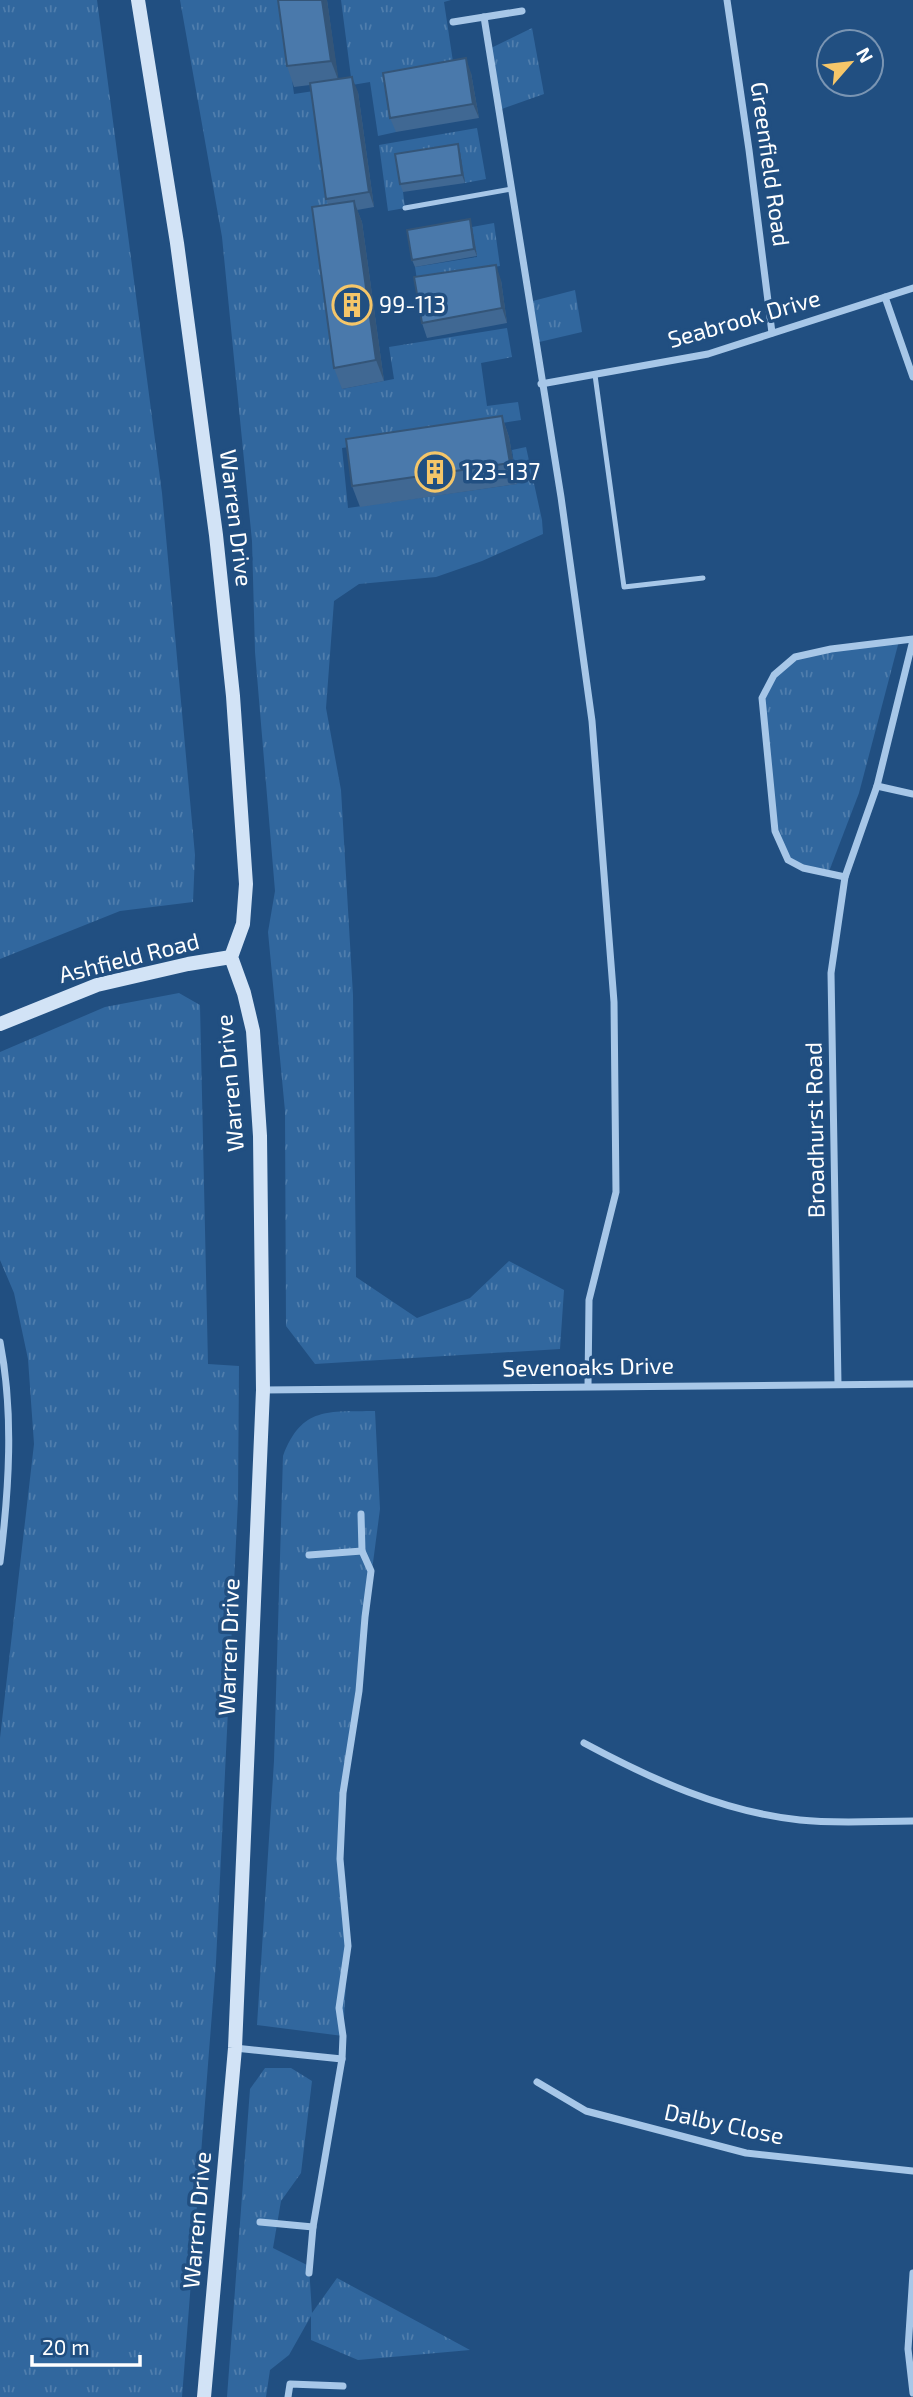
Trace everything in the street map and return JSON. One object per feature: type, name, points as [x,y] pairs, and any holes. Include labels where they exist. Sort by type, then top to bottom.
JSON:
[{"type":"main road","name":"Warren Drive","points":[[138,0],[177,243],[216,536],[233,696],[246,884],[243,924],[232,957],[253,1031],[260,1136],[263,1390],[235,2048],[204,2397]]},
{"type":"main road","name":"Ashfield Road","points":[[0,1024],[97,985],[232,957]]},
{"type":"street","name":"Greenfield Road","points":[[727,0],[750,150],[772,333]]},
{"type":"street","points":[[453,22],[522,11]]},
{"type":"street","points":[[484,17],[561,497],[592,720],[614,1002],[616,1192],[589,1300],[588,1386]]},
{"type":"street","name":"Seabrook Drive","points":[[541,384],[708,354],[913,288]]},
{"type":"street","points":[[885,297],[913,377]]},
{"type":"street","name":"Broadhurst Road","points":[[838,1384],[831,973],[845,877],[877,786],[913,639],[831,649],[795,657],[774,675],[762,698],[775,831],[789,860],[803,868],[845,877]]},
{"type":"street","points":[[877,786],[913,794]]},
{"type":"street","points":[[0,1342],[6,1372],[8,1481],[0,1562]]},
{"type":"street","name":"Sevenoaks Drive","points":[[263,1390],[913,1384]]},
{"type":"street","points":[[309,2273],[313,2227],[342,2059],[343,2036],[339,2008],[348,1946],[340,1859],[343,1793],[359,1691],[371,1571],[362,1551],[361,1514]]},
{"type":"street","points":[[309,1555],[362,1551]]},
{"type":"street","points":[[584,1743],[639,1772],[724,1805],[801,1821],[913,1821]]},
{"type":"street","points":[[235,2048],[342,2059]]},
{"type":"street","name":"Dalby Close","points":[[537,2082],[586,2111],[746,2154],[913,2171]]},
{"type":"street","points":[[260,2222],[313,2227]]},
{"type":"street","points":[[913,2273],[908,2349],[913,2393]]},
{"type":"street","points":[[288,2397],[290,2384],[343,2386]]},
{"type":"lane","points":[[405,208],[511,189]]},
{"type":"lane","points":[[596,375],[624,587],[703,578]]},
{"type":"green space","points":[[0,0],[97,0],[162,493],[195,855],[193,902],[120,911],[0,959]]},
{"type":"green space","points":[[180,0],[281,0],[294,94],[314,91],[332,219],[342,389],[394,379],[389,347],[507,328],[512,357],[481,363],[487,406],[518,402],[521,420],[342,448],[348,508],[517,484],[512,450],[526,447],[543,534],[482,561],[436,577],[359,584],[334,601],[326,708],[341,790],[353,995],[356,1277],[417,1318],[470,1298],[509,1261],[564,1290],[560,1349],[315,1364],[286,1326],[285,1111],[268,932],[275,891],[255,652],[252,541],[222,237]]},
{"type":"green space","points":[[341,0],[451,0],[444,2],[455,75],[396,132],[378,136],[370,82],[352,85]]},
{"type":"green space","points":[[532,28],[544,94],[499,110],[489,49]]},
{"type":"green space","points":[[477,128],[486,179],[465,183],[460,152],[403,192],[405,208],[388,211],[379,145]]},
{"type":"green space","points":[[494,223],[500,266],[417,280],[415,267],[477,257],[472,227]]},
{"type":"green space","points":[[575,290],[582,332],[535,343],[529,302]]},
{"type":"green space","points":[[899,641],[859,793],[828,874],[788,860],[775,831],[762,698],[774,675],[795,657]]},
{"type":"green space","points":[[179,993],[200,1005],[208,1364],[239,1366],[238,1500],[216,1962],[182,2397],[0,2397],[0,1738],[34,1444],[28,1359],[14,1293],[0,1260],[0,1052],[105,1007]]},
{"type":"green space","points":[[343,1411],[375,1411],[380,1509],[343,1793],[340,1859],[348,1946],[343,2036],[257,2025],[274,1761],[283,1456],[299,1428],[318,1415]]},
{"type":"green space","points":[[265,2068],[291,2068],[312,2081],[301,2173],[281,2201],[273,2248],[309,2266],[312,2313],[337,2278],[470,2350],[358,2360],[311,2340],[311,2316],[289,2355],[270,2370],[266,2397],[227,2397],[250,2089]]},
{"type":"building","points":[[278,0],[322,0],[331,61],[287,66]]},
{"type":"building","points":[[466,58],[473,104],[390,118],[383,73]]},
{"type":"building","points":[[352,77],[369,192],[326,199],[310,83]]},
{"type":"building","points":[[458,144],[462,175],[400,184],[395,154]]},
{"type":"building","name":"99-113","points":[[354,201],[376,360],[334,368],[312,207]]},
{"type":"building","points":[[470,219],[474,249],[412,260],[407,230]]},
{"type":"building","points":[[496,265],[502,308],[422,323],[414,277]]},
{"type":"building","points":[[502,416],[510,463],[352,486],[346,439]]},
{"type":"place","name":"99-113","points":[[352,305]]},
{"type":"place","name":"123-137","points":[[435,472]]}]
